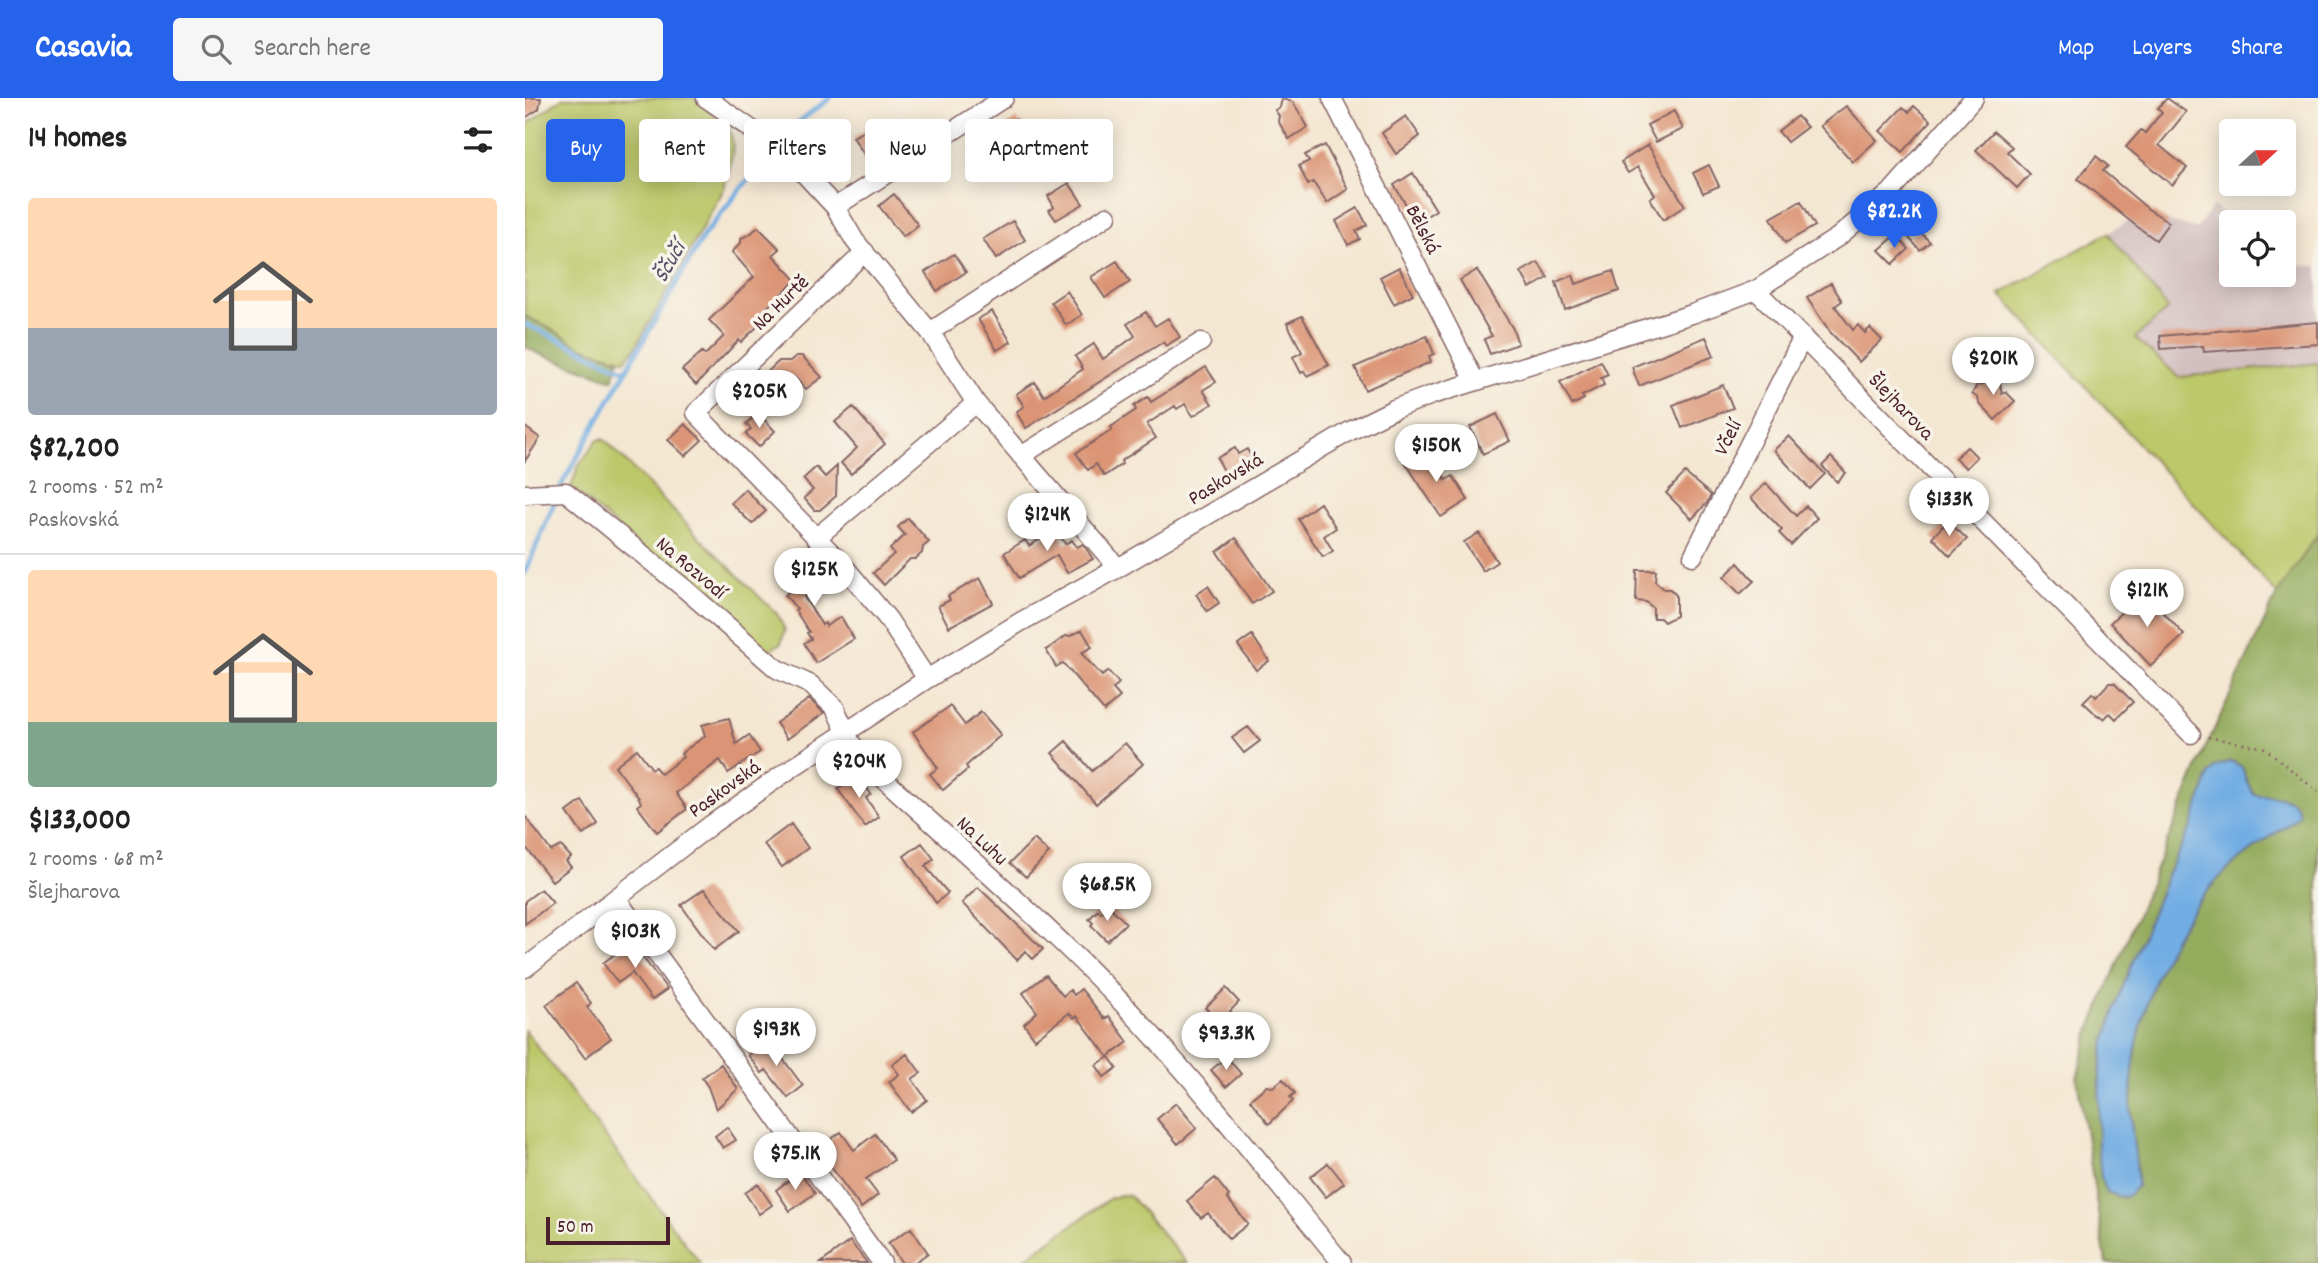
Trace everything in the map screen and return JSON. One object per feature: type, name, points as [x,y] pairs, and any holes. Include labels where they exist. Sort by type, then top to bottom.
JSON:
[{"type":"street","points":[[706,98],[783,151],[835,207],[855,241],[930,332],[976,403],[1118,568]]},
{"type":"street","points":[[835,207],[1004,98]]},
{"type":"street","name":"Bělská","points":[[1332,98],[1475,381]]},
{"type":"street","name":"Paskovská","points":[[525,968],[712,824],[927,679],[1350,430],[1394,409],[1475,381],[1692,314],[1756,290],[1838,237],[1891,192],[1974,98]]},
{"type":"street","points":[[930,332],[1107,216]]},
{"type":"street","name":"Na Hurtě","points":[[816,538],[696,413],[865,252]]},
{"type":"street","name":"Šlejharova","points":[[1756,290],[2191,734]]},
{"type":"street","name":"Včelí","points":[[1693,556],[1803,337]]},
{"type":"street","points":[[1021,456],[1201,342]]},
{"type":"street","points":[[927,679],[888,619],[843,565],[816,538],[976,403]]},
{"type":"street","name":"Na Rozvodí","points":[[525,494],[566,492],[685,589],[777,669],[811,685],[835,708],[846,732]]},
{"type":"street","name":"Na Luhu","points":[[846,732],[851,743],[872,768],[1038,922],[1140,1022],[1199,1089],[1342,1263]]},
{"type":"street","points":[[616,898],[882,1263]]},
{"type":"path","points":[[2191,734],[2265,748],[2318,792]]},
{"type":"shaded area","points":[[2213,205],[2219,210],[2219,287],[2296,287],[2296,265],[2318,266],[2318,363],[2179,377],[2134,337],[2168,309],[2108,233],[2148,209],[2169,222],[2197,229]]},
{"type":"green space","points":[[562,98],[694,98],[720,119],[639,119],[639,182],[726,182],[634,350],[625,360],[581,347],[525,316],[525,126]]},
{"type":"green space","points":[[730,131],[733,142],[730,165]]},
{"type":"green space","points":[[2108,233],[2168,309],[2135,338],[2179,377],[2318,363],[2318,534],[2277,594],[2000,294]]},
{"type":"green space","points":[[525,316],[581,347],[619,359],[613,380],[537,353],[525,346]]},
{"type":"green space","points":[[602,439],[777,614],[785,630],[781,643],[763,654],[571,487],[578,467],[597,440]]},
{"type":"green space","points":[[2318,534],[2318,1263],[2106,1263],[2077,1078],[2089,1033],[2205,749],[2277,594]]},
{"type":"green space","points":[[525,1030],[700,1263],[525,1263]]},
{"type":"green space","points":[[1120,1195],[1130,1196],[1187,1263],[1019,1263],[1109,1199]]},
{"type":"water","points":[[2231,761],[2242,767],[2254,794],[2288,799],[2297,807],[2299,814],[2216,881],[2178,932],[2164,961],[2151,991],[2135,1054],[2131,1117],[2137,1186],[2130,1194],[2121,1197],[2107,1192],[2101,1177],[2098,1147],[2100,1070],[2105,1042],[2118,999],[2168,873],[2192,825],[2209,775],[2215,767]]},
{"type":"building","points":[[525,98],[541,98],[539,109],[525,118]]},
{"type":"building","points":[[2167,98],[2186,112],[2159,145],[2187,168],[2172,185],[2126,147],[2141,130],[2145,133],[2162,112],[2158,108]]},
{"type":"building","points":[[1282,99],[1293,102],[1308,127],[1289,139],[1275,110],[1280,107]]},
{"type":"building","points":[[1846,106],[1877,140],[1853,162],[1820,126]]},
{"type":"building","points":[[1914,106],[1931,121],[1903,152],[1880,131],[1903,107],[1909,112]]},
{"type":"building","points":[[1674,111],[1683,129],[1656,142],[1647,125]]},
{"type":"building","points":[[1406,116],[1420,136],[1396,154],[1382,133]]},
{"type":"building","points":[[1797,116],[1807,127],[1787,142],[1778,131]]},
{"type":"building","points":[[865,130],[865,156],[853,137]]},
{"type":"building","points":[[1994,131],[2012,147],[2007,152],[2030,174],[2017,188],[1976,150]]},
{"type":"building","points":[[1325,145],[1348,189],[1327,203],[1313,182],[1308,185],[1299,166],[1309,161],[1305,155]]},
{"type":"building","points":[[1648,145],[1685,206],[1663,220],[1650,198],[1655,195],[1638,167],[1628,173],[1621,162]]},
{"type":"building","points":[[2096,156],[2108,166],[2103,171],[2148,209],[2169,222],[2156,240],[2078,179]]},
{"type":"building","points":[[1709,165],[1719,186],[1703,193],[1693,173]]},
{"type":"building","points":[[1413,173],[1436,210],[1417,222],[1394,185]]},
{"type":"building","points":[[1069,183],[1083,204],[1056,220],[1049,210],[1054,207],[1048,196]]},
{"type":"building","points":[[894,194],[918,225],[903,237],[879,206]]},
{"type":"building","points":[[1801,201],[1815,226],[1785,243],[1771,218]]},
{"type":"building","points":[[1358,208],[1367,225],[1356,231],[1360,239],[1348,245],[1336,221]]},
{"type":"building","points":[[1013,221],[1025,240],[996,259],[983,239]]},
{"type":"building","points":[[758,227],[780,249],[773,255],[796,280],[759,315],[762,318],[757,323],[759,325],[741,342],[739,340],[696,385],[682,370],[702,352],[705,355],[724,336],[709,320],[754,277],[732,252],[741,243],[741,238]]},
{"type":"building","points":[[1918,230],[1930,242],[1920,250],[1909,238]]},
{"type":"building","points":[[1896,235],[1909,249],[1893,264],[1879,250]]},
{"type":"building","points":[[954,254],[966,272],[937,291],[925,272]]},
{"type":"building","points":[[1117,261],[1130,282],[1105,298],[1091,277]]},
{"type":"building","points":[[1538,262],[1548,278],[1530,288],[1521,272]]},
{"type":"building","points":[[1399,267],[1413,294],[1394,304],[1380,277]]},
{"type":"building","points":[[1477,270],[1513,329],[1518,344],[1490,354],[1484,339],[1492,336],[1460,280]]},
{"type":"building","points":[[1613,271],[1619,291],[1565,310],[1556,282],[1573,275],[1576,284]]},
{"type":"building","points":[[1831,283],[1842,301],[1835,306],[1853,330],[1858,325],[1865,333],[1870,328],[1882,340],[1859,362],[1830,332],[1807,298]]},
{"type":"building","points":[[1067,291],[1082,315],[1066,325],[1051,302]]},
{"type":"building","points":[[992,311],[1011,342],[997,350],[978,319]]},
{"type":"building","points":[[1146,312],[1155,326],[1168,318],[1180,337],[1166,346],[1163,342],[1026,428],[1016,412],[1024,406],[1016,394],[1035,382],[1044,396],[1083,369],[1075,356],[1094,344],[1103,359],[1135,336],[1127,324]]},
{"type":"building","points":[[1302,316],[1329,365],[1307,376],[1304,371],[1301,373],[1293,357],[1302,352],[1287,323]]},
{"type":"building","points":[[2318,322],[2318,344],[2204,352],[2203,346],[2161,349],[2160,336]]},
{"type":"building","points":[[1427,336],[1434,354],[1429,356],[1431,362],[1365,390],[1355,367]]},
{"type":"building","points":[[1706,337],[1714,356],[1639,386],[1632,367]]},
{"type":"building","points":[[796,356],[802,356],[822,377],[806,389],[795,378],[774,393],[761,378],[779,361],[790,361]]},
{"type":"building","points":[[1601,361],[1608,375],[1601,378],[1604,385],[1582,396],[1584,399],[1572,405],[1560,382]]},
{"type":"building","points":[[1206,367],[1216,382],[1203,390],[1212,404],[1193,416],[1185,404],[1177,409],[1175,406],[1147,424],[1156,438],[1121,461],[1122,464],[1104,476],[1096,464],[1088,470],[1076,453],[1112,430],[1111,427],[1136,410],[1134,406],[1148,397],[1151,402]]},
{"type":"building","points":[[1990,373],[1999,378],[2002,394],[2006,392],[2015,401],[1995,420],[1972,394]]},
{"type":"building","points":[[1723,385],[1733,408],[1682,428],[1673,405]]},
{"type":"building","points":[[853,407],[885,444],[851,474],[841,463],[857,448],[835,422]]},
{"type":"building","points":[[758,413],[775,431],[759,447],[746,434],[751,429],[746,424]]},
{"type":"building","points":[[1497,414],[1510,441],[1483,454],[1470,427]]},
{"type":"building","points":[[685,424],[702,440],[685,456],[668,440]]},
{"type":"building","points":[[525,427],[540,438],[525,461]]},
{"type":"building","points":[[1789,436],[1825,474],[1810,489],[1774,450]]},
{"type":"building","points":[[1967,447],[1977,457],[1966,468],[1955,458]]},
{"type":"building","points":[[1235,448],[1238,454],[1247,449],[1255,464],[1228,478],[1217,458]]},
{"type":"building","points":[[1426,449],[1446,480],[1453,476],[1468,500],[1441,517],[1405,462]]},
{"type":"building","points":[[1831,457],[1846,473],[1837,482],[1822,466]]},
{"type":"building","points":[[837,466],[836,496],[820,510],[814,510],[804,498],[813,490],[803,479],[816,467],[825,477]]},
{"type":"building","points":[[1685,473],[1711,495],[1692,519],[1666,493]]},
{"type":"building","points":[[1766,483],[1796,516],[1806,506],[1817,518],[1791,545],[1779,533],[1782,530],[1751,498]]},
{"type":"building","points":[[745,489],[766,511],[752,524],[731,503]]},
{"type":"building","points":[[1320,503],[1336,528],[1324,536],[1333,551],[1323,557],[1298,519]]},
{"type":"building","points":[[908,518],[929,542],[923,547],[922,553],[915,559],[910,559],[884,585],[873,573],[894,554],[890,549],[905,535],[898,527]]},
{"type":"building","points":[[1052,521],[1065,544],[1072,540],[1077,547],[1083,544],[1093,559],[1067,573],[1057,555],[1019,578],[1004,553],[1025,540],[1029,546],[1047,535],[1042,527]]},
{"type":"building","points":[[1948,521],[1967,539],[1950,556],[1932,537]]},
{"type":"building","points":[[1479,533],[1497,562],[1483,571],[1464,542]]},
{"type":"building","points":[[1236,538],[1272,591],[1252,604],[1217,552]]},
{"type":"building","points":[[807,547],[817,557],[812,561],[827,579],[804,597],[822,625],[825,623],[826,626],[841,617],[854,639],[816,663],[804,643],[811,639],[807,633],[809,632],[795,610],[797,609],[785,595],[800,582],[784,564],[801,548],[803,551]]},
{"type":"building","points":[[1738,563],[1754,581],[1740,594],[1724,577]]},
{"type":"building","points":[[1637,570],[1656,570],[1655,581],[1676,595],[1676,616],[1664,622],[1660,618],[1653,618],[1653,608],[1646,602],[1636,601]]},
{"type":"building","points":[[980,578],[993,603],[949,627],[938,606],[950,600],[948,596]]},
{"type":"building","points":[[1208,586],[1219,603],[1207,611],[1196,594]]},
{"type":"building","points":[[2144,591],[2184,635],[2151,666],[2110,623]]},
{"type":"building","points":[[1082,630],[1092,647],[1081,653],[1102,676],[1108,671],[1119,683],[1113,689],[1120,697],[1104,711],[1063,663],[1056,667],[1046,650],[1066,636]]},
{"type":"building","points":[[1252,635],[1269,661],[1256,670],[1238,645]]},
{"type":"building","points":[[2109,683],[2114,683],[2133,702],[2116,719],[2110,713],[2104,719],[2098,716],[2083,702],[2092,693],[2096,697]]},
{"type":"building","points":[[809,699],[824,713],[787,739],[776,723]]},
{"type":"building","points":[[950,706],[965,725],[981,712],[1001,735],[943,790],[930,774],[938,768],[913,732]]},
{"type":"building","points":[[729,718],[736,744],[749,735],[760,752],[728,773],[720,760],[676,793],[687,809],[657,832],[637,806],[641,803],[639,798],[615,766],[637,749],[652,769],[655,767],[661,774],[683,757],[681,754],[684,751],[705,736],[702,725]]},
{"type":"building","points":[[1248,727],[1260,741],[1244,753],[1232,738]]},
{"type":"building","points":[[1066,741],[1092,771],[1125,743],[1143,764],[1096,804],[1052,753]]},
{"type":"building","points":[[858,775],[871,794],[866,798],[879,817],[865,827],[838,789]]},
{"type":"building","points":[[582,801],[598,824],[583,835],[567,812]]},
{"type":"building","points":[[525,816],[551,851],[561,846],[571,857],[566,861],[571,867],[552,881],[525,846]]},
{"type":"building","points":[[791,824],[808,848],[782,867],[764,844]]},
{"type":"building","points":[[1034,839],[1049,853],[1026,877],[1010,863]]},
{"type":"building","points":[[922,843],[934,859],[925,866],[948,893],[936,903],[904,856]]},
{"type":"building","points":[[978,887],[1043,949],[1033,959],[1025,951],[1017,960],[962,903]]},
{"type":"building","points":[[541,889],[553,903],[525,924],[525,901]]},
{"type":"building","points":[[704,889],[739,931],[714,950],[681,905]]},
{"type":"building","points":[[1109,906],[1126,923],[1107,941],[1091,925],[1093,923],[1089,919],[1098,910],[1101,913]]},
{"type":"building","points":[[631,942],[667,989],[652,1000],[632,973],[618,983],[603,963]]},
{"type":"building","points":[[1046,975],[1063,996],[1070,990],[1074,995],[1081,989],[1105,1019],[1109,1016],[1128,1042],[1108,1057],[1077,1016],[1074,1018],[1069,1013],[1035,1039],[1024,1024],[1037,1012],[1023,993]]},
{"type":"building","points":[[576,983],[591,1003],[587,1007],[611,1038],[585,1058],[546,1005]]},
{"type":"building","points":[[1226,988],[1239,1002],[1230,1011],[1251,1037],[1240,1046],[1220,1024],[1212,1032],[1199,1019],[1208,1010],[1205,1008]]},
{"type":"building","points":[[769,1040],[803,1086],[788,1098],[766,1070],[762,1073],[748,1055]]},
{"type":"building","points":[[907,1054],[921,1073],[912,1079],[927,1100],[911,1112],[889,1082],[899,1074],[892,1065]]},
{"type":"building","points":[[1109,1057],[1117,1068],[1104,1077],[1096,1065]]},
{"type":"building","points":[[1227,1057],[1241,1074],[1226,1087],[1211,1070]]},
{"type":"building","points":[[721,1064],[738,1089],[716,1109],[702,1078]]},
{"type":"building","points":[[1283,1079],[1295,1093],[1290,1097],[1293,1101],[1269,1124],[1250,1100],[1266,1086],[1273,1087]]},
{"type":"building","points":[[1176,1103],[1197,1128],[1178,1144],[1157,1119]]},
{"type":"building","points":[[727,1127],[736,1140],[723,1148],[715,1136]]},
{"type":"building","points":[[841,1132],[854,1150],[875,1134],[894,1160],[866,1179],[878,1195],[861,1208],[818,1149]]},
{"type":"building","points":[[1328,1163],[1344,1183],[1326,1197],[1310,1177]]},
{"type":"building","points":[[800,1172],[815,1193],[790,1211],[776,1190]]},
{"type":"building","points":[[1215,1178],[1248,1224],[1229,1239],[1208,1213],[1201,1218],[1187,1201]]},
{"type":"building","points":[[758,1184],[772,1205],[759,1214],[745,1193]]},
{"type":"building","points":[[911,1228],[928,1253],[914,1263],[902,1263],[888,1243]]},
{"type":"building","points":[[850,1241],[867,1263],[821,1263]]},
{"type":"waterway","name":"Ščučí","points":[[525,324],[626,371],[704,235],[787,131],[830,98]]},
{"type":"waterway","points":[[525,573],[562,484],[626,371]]}]
